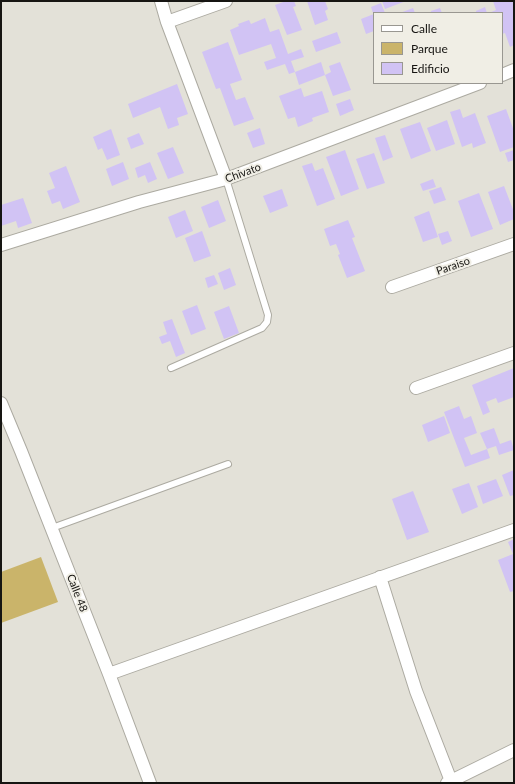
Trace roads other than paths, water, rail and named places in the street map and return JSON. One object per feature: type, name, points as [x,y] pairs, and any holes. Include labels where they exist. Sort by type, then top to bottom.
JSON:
[{"type":"street","points":[[161,1],[167,22],[226,179]]},
{"type":"street","points":[[167,22],[226,1]]},
{"type":"street","points":[[503,74],[514,70]]},
{"type":"street","name":"Chivato","points":[[1,245],[139,202],[226,179],[477,84]]},
{"type":"street","name":"Paraiso","points":[[392,287],[514,244]]},
{"type":"street","points":[[416,388],[514,353]]},
{"type":"street","name":"Calle 48","points":[[1,403],[52,528],[150,783]]},
{"type":"street","points":[[109,674],[514,530]]},
{"type":"street","points":[[380,578],[416,691],[449,782],[514,750]]},
{"type":"lane","points":[[171,368],[262,328],[267,322],[268,315],[226,179]]},
{"type":"lane","points":[[52,528],[228,464]]}]
